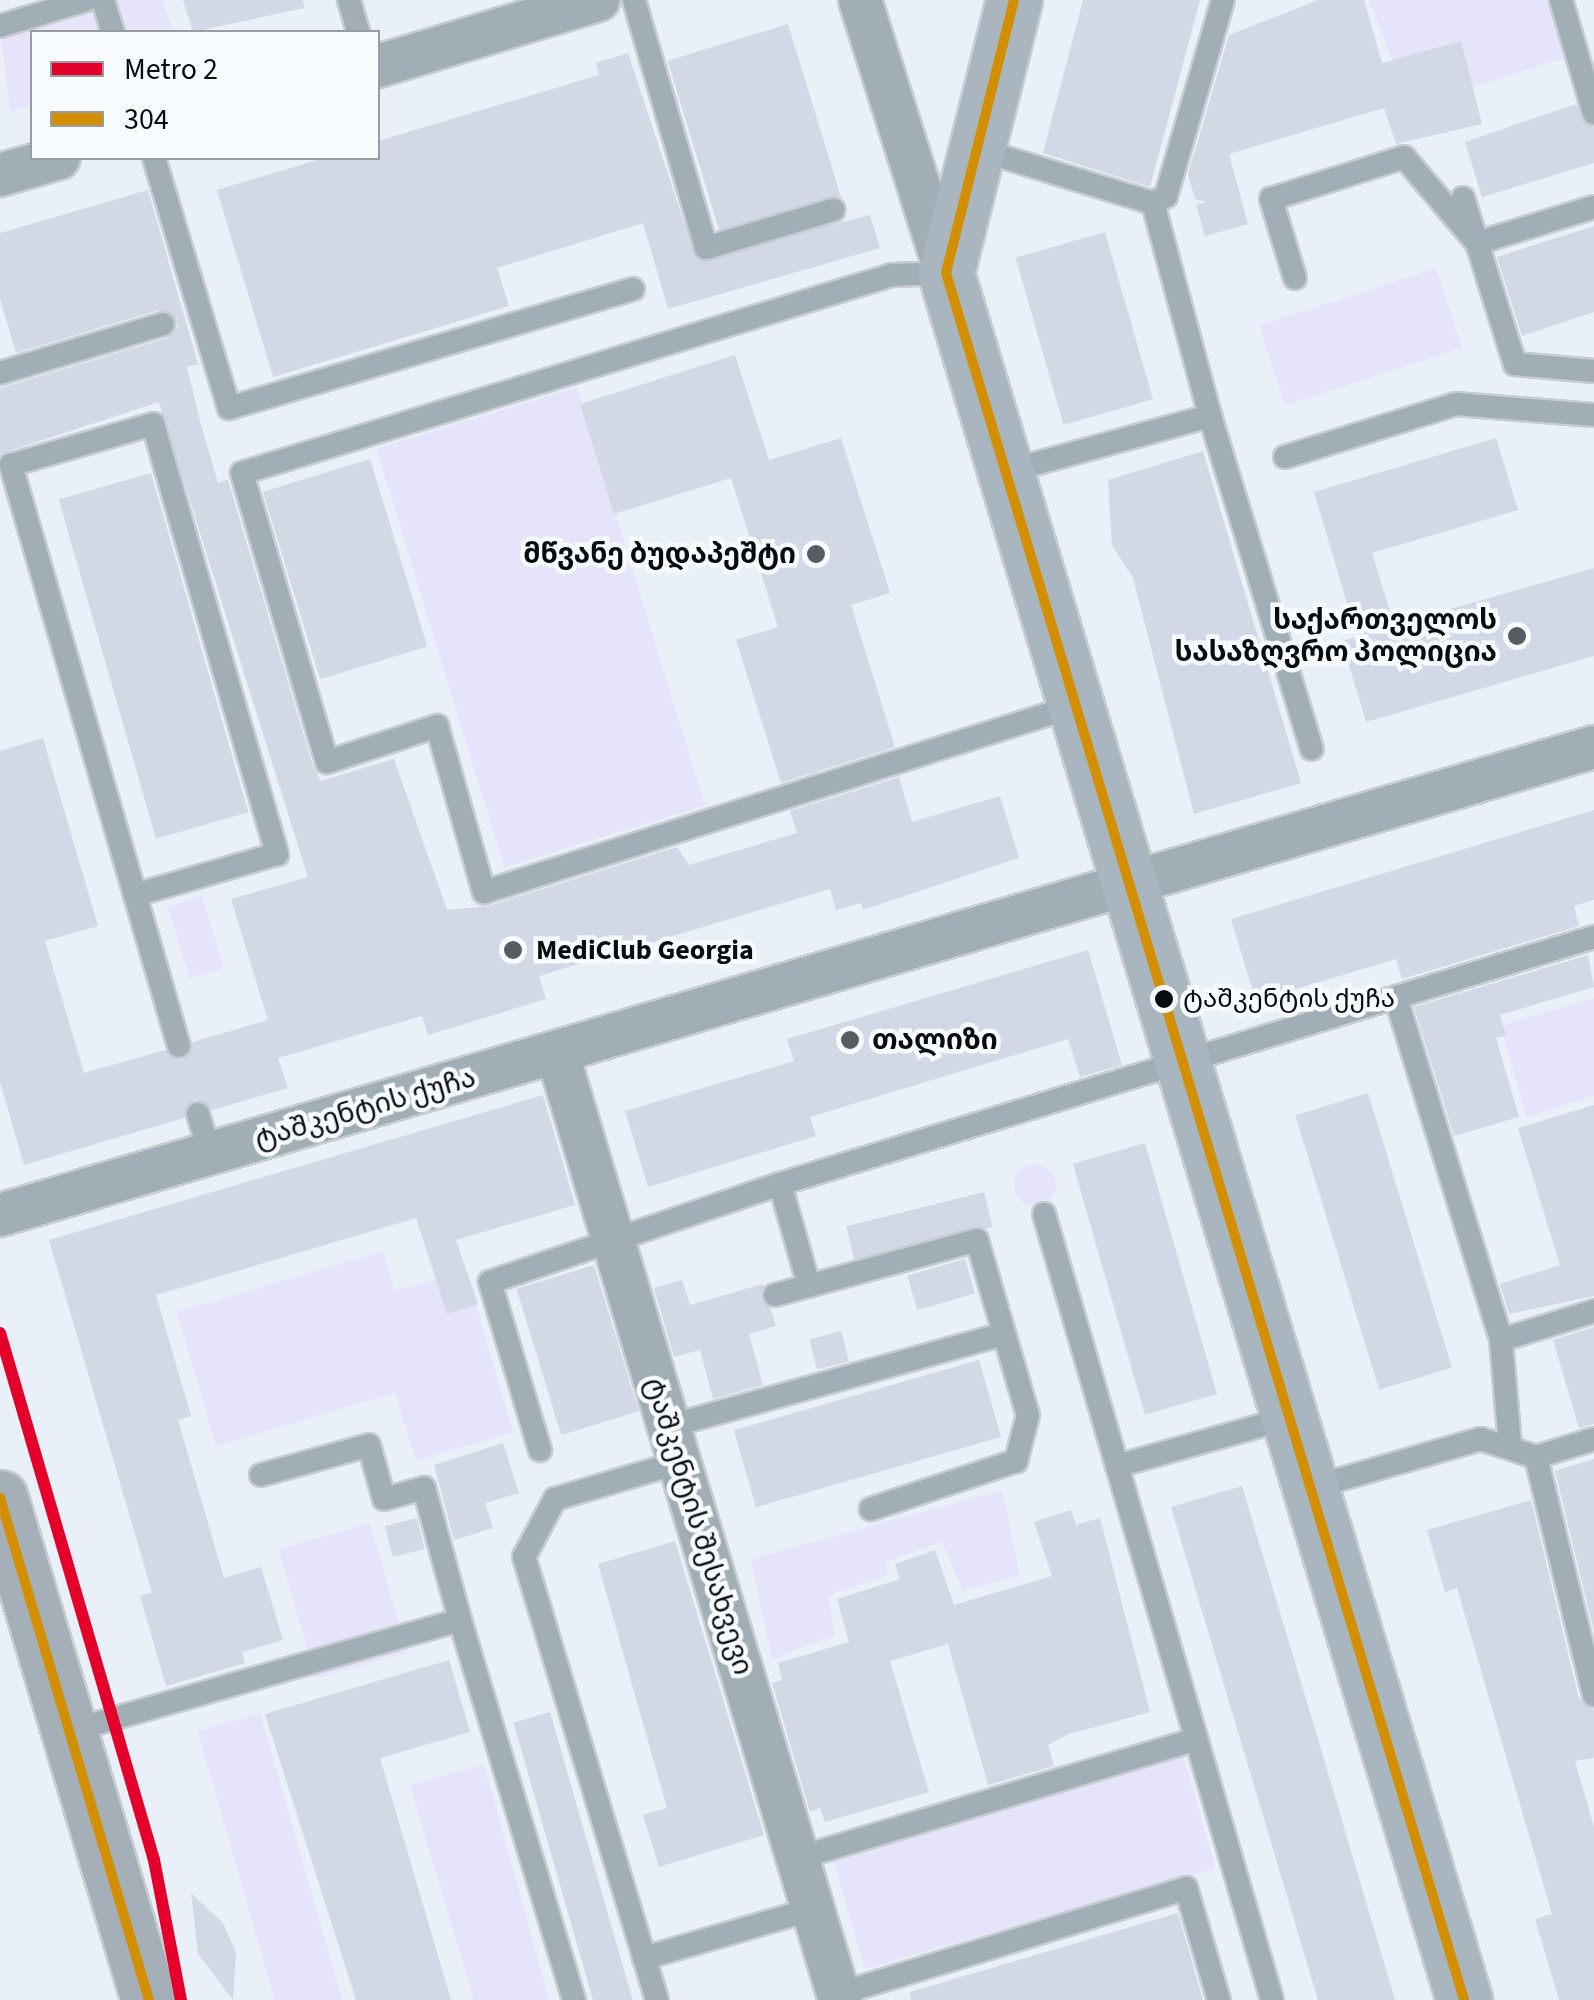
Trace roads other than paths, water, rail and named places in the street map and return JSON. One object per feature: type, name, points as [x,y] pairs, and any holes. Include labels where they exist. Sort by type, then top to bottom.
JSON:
[{"type":"main road","points":[[1014,0],[946,272],[1124,885],[1464,2000]]},
{"type":"main road","points":[[0,1498],[150,2000]]},
{"type":"street","points":[[860,0],[946,272]]},
{"type":"street","points":[[380,65],[590,1]]},
{"type":"street","points":[[0,175],[52,160]]},
{"type":"street","name":"ტაშკენტის ქუჩა","points":[[0,1215],[204,1134],[556,1052],[1594,747]]},
{"type":"street","name":"ტაშკენტის შესახვევი","points":[[556,1052],[839,1997]]},
{"type":"lane","points":[[0,26],[86,0]]},
{"type":"lane","points":[[104,0],[112,30]]},
{"type":"lane","points":[[349,0],[357,30]]},
{"type":"lane","points":[[634,0],[706,248],[833,210]]},
{"type":"lane","points":[[1153,203],[1176,177],[1224,0]]},
{"type":"lane","points":[[1561,0],[1594,113]]},
{"type":"lane","points":[[974,148],[1153,203]]},
{"type":"lane","points":[[1295,278],[1272,199],[1404,157],[1477,243]]},
{"type":"lane","points":[[155,160],[229,408],[633,289]]},
{"type":"lane","points":[[1463,198],[1515,364],[1594,371]]},
{"type":"lane","points":[[1153,203],[1210,416],[1312,748]]},
{"type":"lane","points":[[1477,243],[1594,208]]},
{"type":"lane","points":[[946,272],[892,275],[242,473],[327,762],[438,726],[484,892],[1071,707]]},
{"type":"lane","points":[[0,373],[164,324]]},
{"type":"lane","points":[[1285,457],[1456,404],[1594,416]]},
{"type":"lane","points":[[1005,472],[1210,416]]},
{"type":"lane","points":[[135,895],[277,854],[154,424],[12,464],[135,895],[179,1046]]},
{"type":"lane","points":[[540,1450],[490,1282],[780,1184],[1594,937]]},
{"type":"lane","points":[[1396,998],[1502,1340],[1510,1444]]},
{"type":"lane","points":[[780,1184],[809,1286]]},
{"type":"lane","points":[[1044,1214],[1272,2000]]},
{"type":"lane","points":[[774,1296],[977,1240],[1028,1415],[1016,1460],[872,1508]]},
{"type":"lane","points":[[1502,1340],[1594,1311]]},
{"type":"lane","points":[[657,2000],[524,1557],[555,1499],[675,1444],[1004,1334]]},
{"type":"lane","points":[[1117,1466],[1288,1418]]},
{"type":"lane","points":[[1310,1488],[1481,1440],[1510,1444],[1536,1457],[1594,1439]]},
{"type":"lane","points":[[260,1475],[369,1445],[384,1499],[424,1488],[574,2000]]},
{"type":"lane","points":[[1536,1457],[1594,1694]]},
{"type":"lane","points":[[70,1730],[460,1620]]},
{"type":"lane","points":[[798,1858],[1196,1738]]},
{"type":"lane","points":[[839,1997],[1186,1888],[1219,2000]]},
{"type":"lane","points":[[644,1958],[813,1908]]},
{"type":"metro line","name":"2","points":[[0,1333],[154,1860],[181,2000]]},
{"type":"place","name":"მწვანე ბუდაპეშტი","points":[[816,554]]},
{"type":"place","name":"საქართველოს სასაზღვრო პოლიცია","points":[[1517,636]]},
{"type":"place","name":"MediClub Georgia","points":[[513,950]]},
{"type":"place","name":"ტაშკენტის ქუჩა","points":[[1164,999]]},
{"type":"place","name":"თალიზი","points":[[850,1040]]}]
